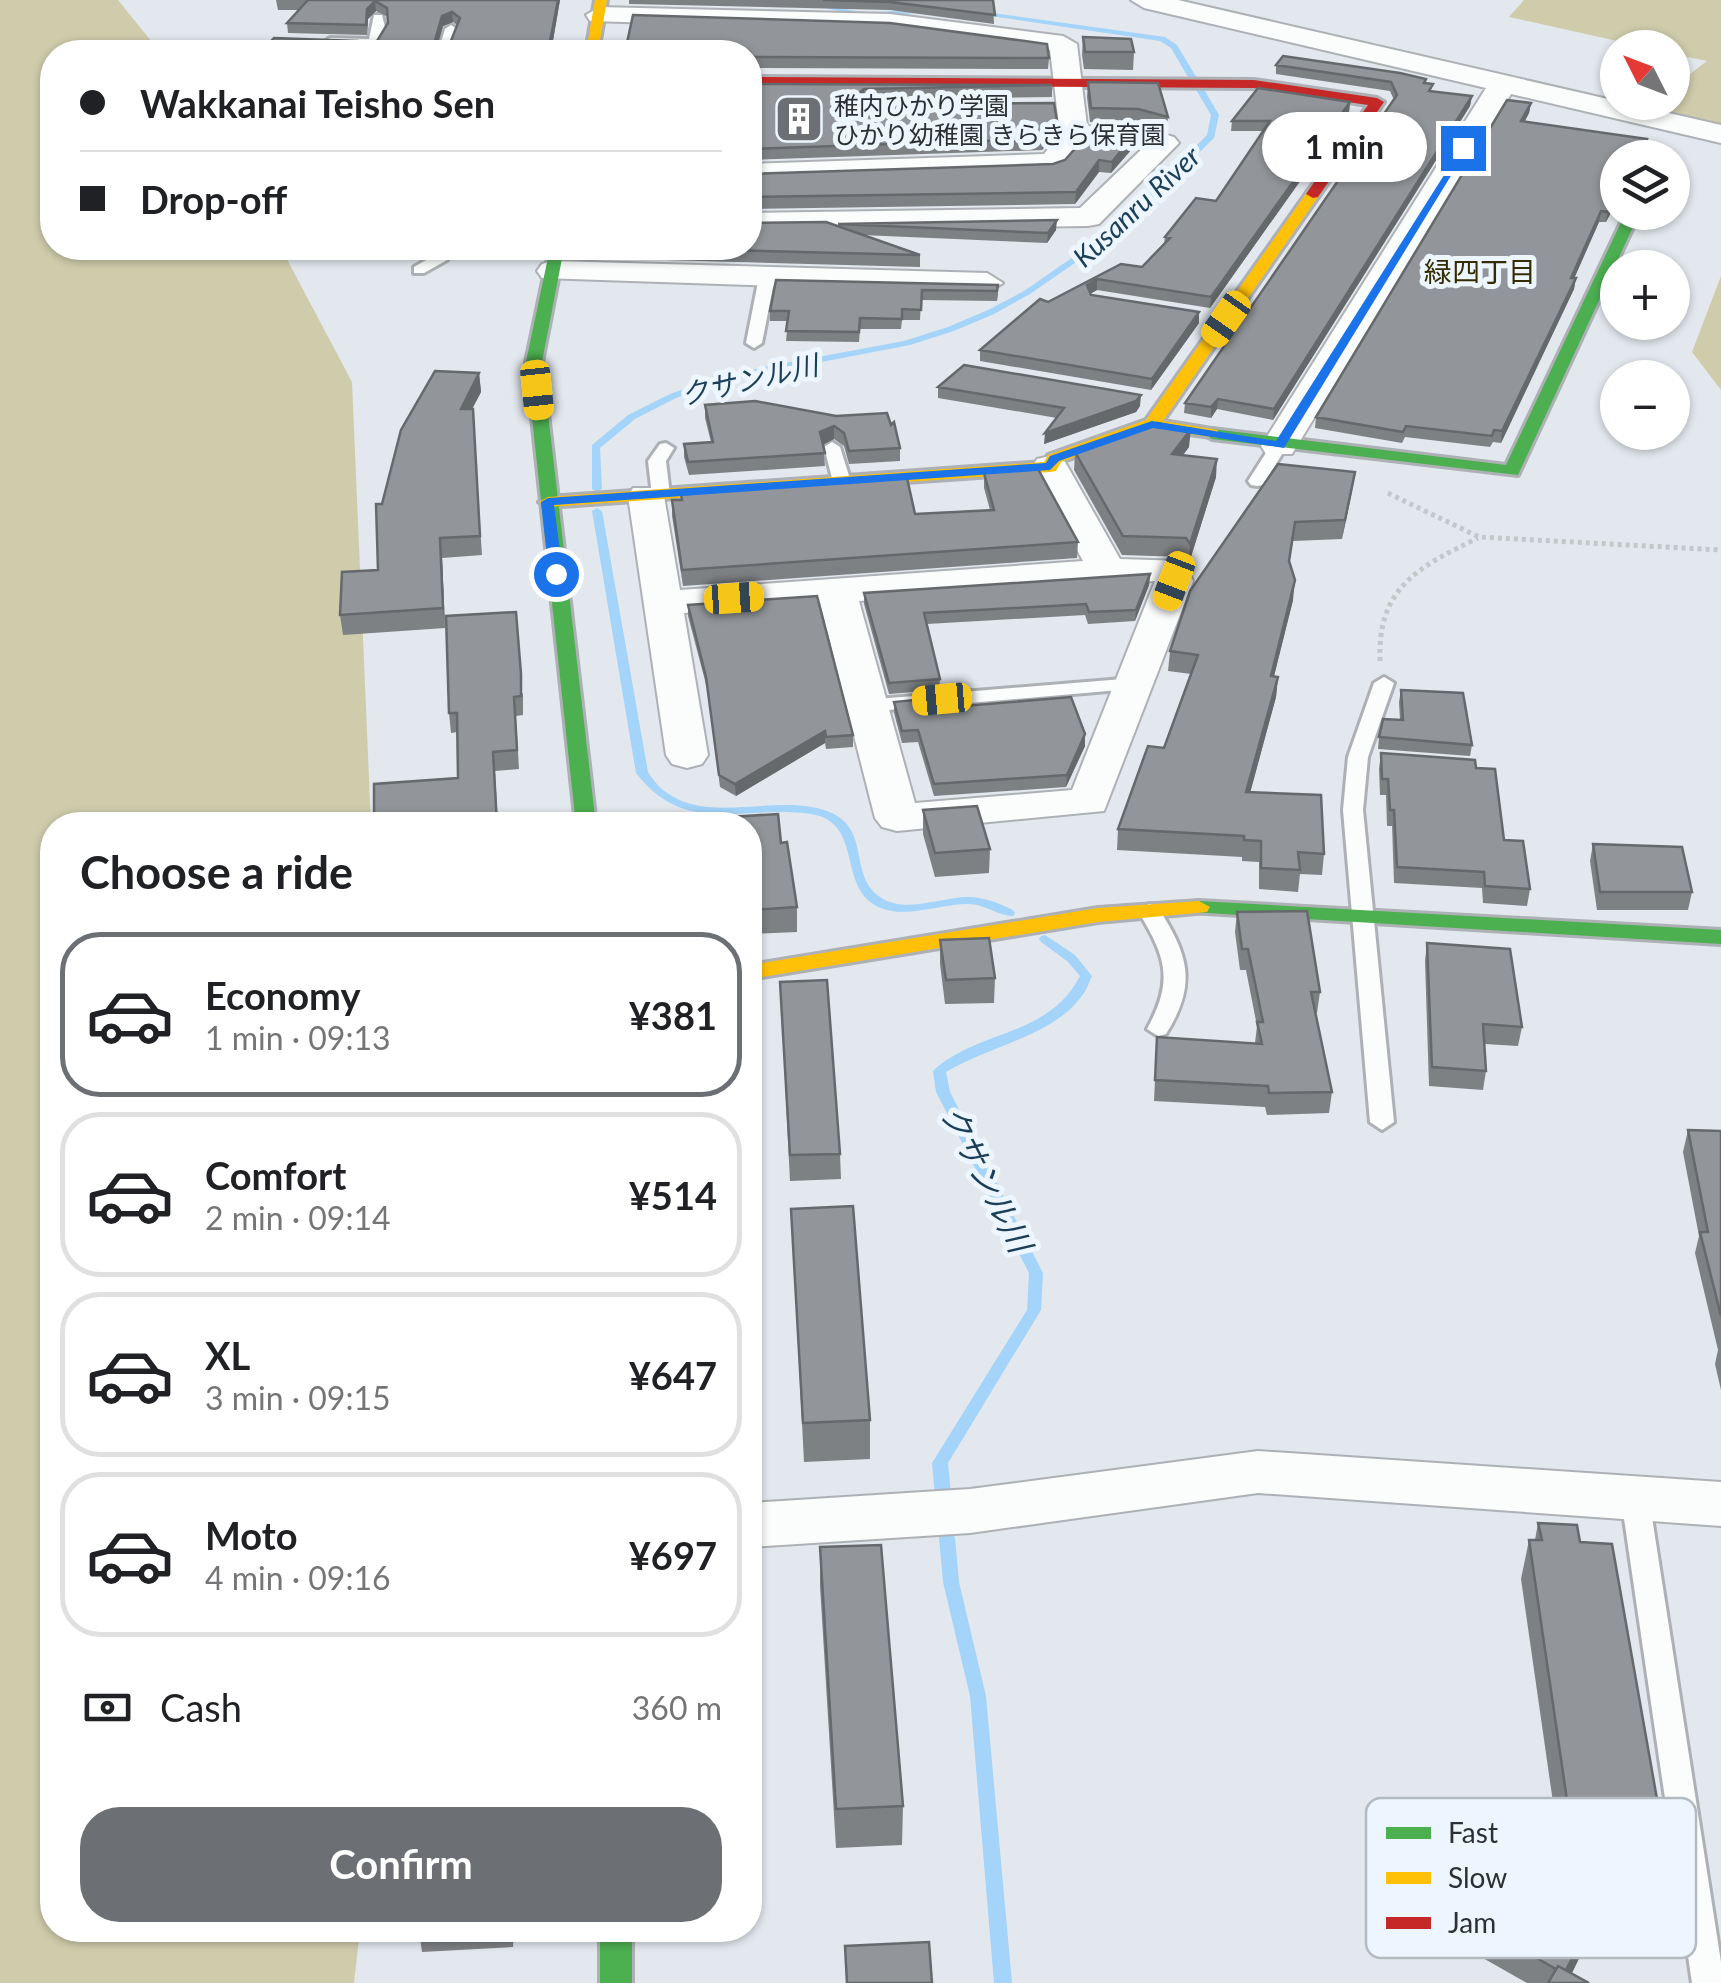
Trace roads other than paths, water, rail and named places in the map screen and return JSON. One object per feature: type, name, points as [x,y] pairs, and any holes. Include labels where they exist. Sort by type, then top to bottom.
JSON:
[{"type":"street","points":[[1144,0],[1507,81],[1721,134]]},
{"type":"street","points":[[594,40],[600,8],[993,30],[1062,44],[1069,148],[1052,164],[762,173]]},
{"type":"street","points":[[1279,446],[1507,81]]},
{"type":"street","points":[[762,82],[1066,108],[1254,84],[1376,102],[1216,318],[1159,400],[1152,424]]},
{"type":"street","points":[[762,222],[1088,218],[1164,143],[1066,108]]},
{"type":"street","points":[[1667,140],[1675,123]]},
{"type":"street","points":[[1050,467],[1054,458],[1152,424],[1279,446],[1512,471],[1625,230]]},
{"type":"street","points":[[555,260],[534,362],[584,812]]},
{"type":"street","points":[[567,260],[767,277],[986,283]]},
{"type":"street","points":[[548,502],[1050,467]]},
{"type":"street","points":[[1050,467],[1107,571]]},
{"type":"street","points":[[653,495],[687,754]]},
{"type":"street","points":[[666,603],[1107,571],[1170,569],[1174,581],[1089,802],[896,818],[837,592]]},
{"type":"street","points":[[762,970],[1098,914],[1210,906],[1721,938]]},
{"type":"street","points":[[762,1524],[970,1511],[1258,1472],[1721,1504]]},
{"type":"street","points":[[616,1942],[616,1983]]},
{"type":"lane","points":[[376,40],[380,31],[378,18]]},
{"type":"lane","points":[[448,40],[451,29]]},
{"type":"lane","points":[[418,270],[436,260]]},
{"type":"lane","points":[[754,343],[767,277]]},
{"type":"lane","points":[[1257,481],[1279,446]]},
{"type":"lane","points":[[832,447],[842,482]]},
{"type":"lane","points":[[653,495],[658,462],[666,448]]},
{"type":"lane","points":[[1382,1122],[1353,810],[1384,683]]},
{"type":"lane","points":[[865,706],[1135,684]]},
{"type":"lane","points":[[1149,910],[1174,951],[1178,981],[1170,1010],[1158,1029]]},
{"type":"lane","points":[[1635,1498],[1680,1798]]},
{"type":"lane","points":[[1696,1903],[1708,1983]]},
{"type":"waterway","name":"Kusanru River","points":[[793,0],[865,15],[919,11]]},
{"type":"waterway","name":"Kusanru River","points":[[979,13],[1162,39],[1174,47],[1194,80]]},
{"type":"waterway","name":"Kusanru River","points":[[597,489],[595,447],[632,417],[673,396],[717,381],[906,343],[951,329],[991,312],[1061,271],[1122,222],[1211,136],[1215,115],[1199,88]]},
{"type":"waterway","name":"クサンル川","points":[[597,511],[642,773],[657,791],[675,803],[696,809],[811,810],[830,816],[849,837],[860,878],[877,901],[906,908],[973,900],[1009,913]]},
{"type":"waterway","name":"クサンル川","points":[[943,1494],[940,1463],[1034,1310],[1036,1273],[943,1092],[939,1071],[957,1059],[1043,1022],[1076,995],[1086,976],[1071,958],[1045,939]]},
{"type":"waterway","name":"クサンル川","points":[[947,1538],[951,1582],[978,1696],[1003,1983]]},
{"type":"place","name":"稚内ひかり学園 ひかり幼稚園 きらきら保育園","points":[[799,119]]},
{"type":"district","name":"緑四丁目","points":[[1480,271]]}]
